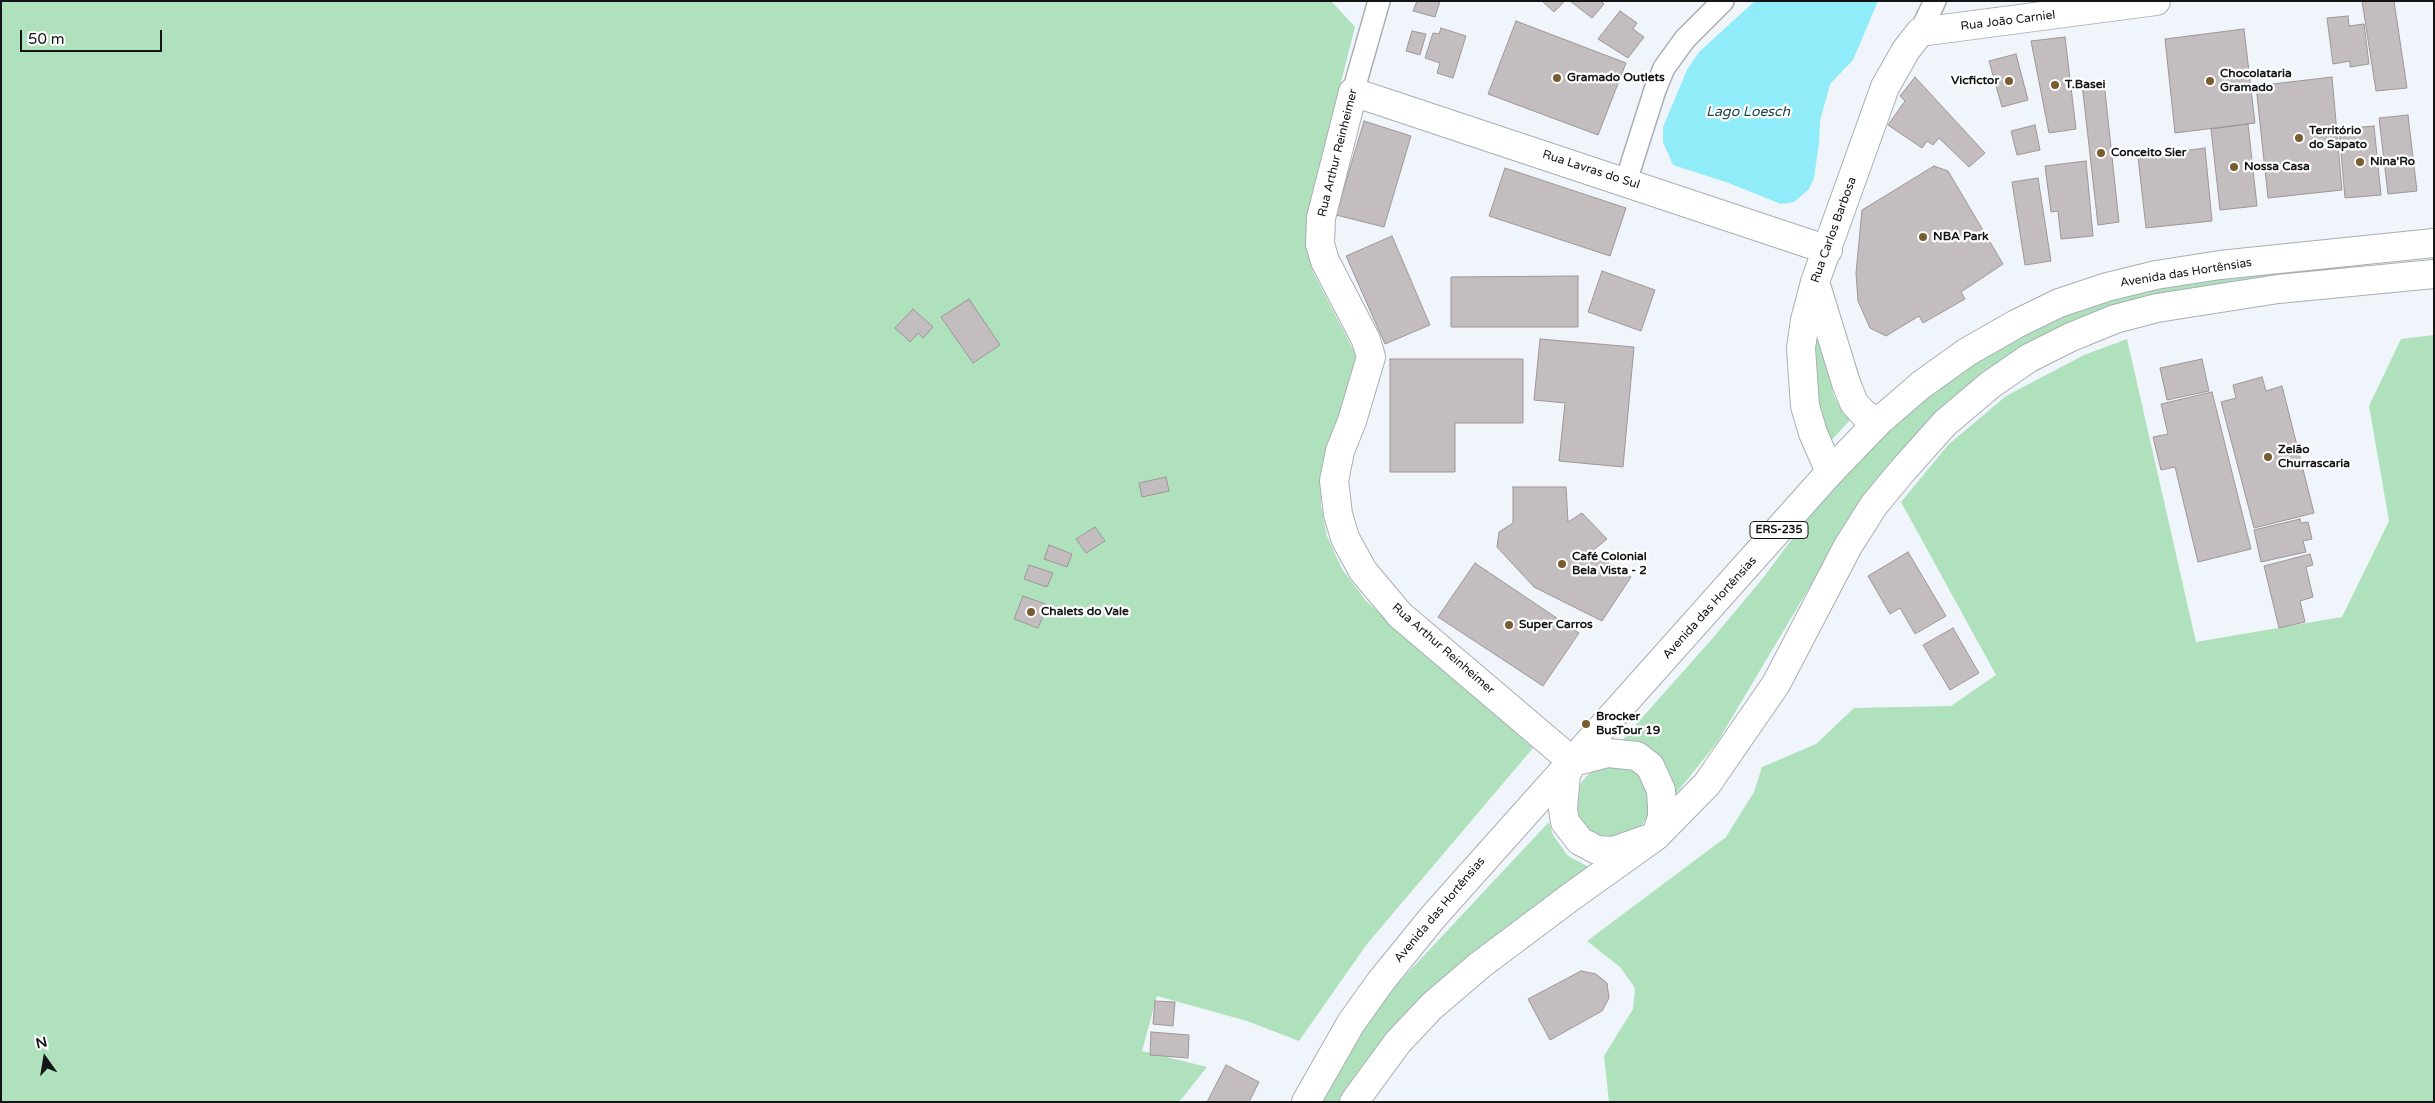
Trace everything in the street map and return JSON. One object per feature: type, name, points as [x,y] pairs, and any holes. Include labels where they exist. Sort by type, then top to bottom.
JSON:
[{"type":"main road","name":"Rua João Carniel","points":[[1920,32],[2156,1]]},
{"type":"main road","name":"Rua Carlos Barbosa","points":[[1830,472],[1812,433],[1805,406],[1800,348],[1805,320],[1815,282],[1885,87],[1906,50],[1920,32]]},
{"type":"main road","name":"Rua Lavras do Sul","points":[[1353,92],[1626,181],[1828,250]]},
{"type":"main road","name":"Rua Arthur Reinheimer","points":[[1353,92],[1321,218],[1320,244],[1325,261],[1366,340],[1370,357],[1352,421],[1340,451],[1334,481],[1338,514],[1345,538],[1363,571],[1400,615],[1573,762]]},
{"type":"main road","name":"Avenida das Hortênsias","points":[[1306,1102],[1351,1023],[1380,981],[1477,865],[1573,762],[1830,472],[1878,422],[1921,385],[1966,352],[2016,324],[2059,303],[2107,287],[2156,275],[2220,265],[2434,243]]},
{"type":"main road","points":[[2278,289],[2338,272],[2434,258]]},
{"type":"main road","points":[[1354,1102],[1398,1042],[1432,1006],[1480,966],[1572,896],[1656,836],[1707,784],[1776,684],[1858,530],[1902,470],[1945,423],[1990,385],[2029,358],[2115,319],[2166,306],[2278,289],[2434,274]]},
{"type":"main road","points":[[1815,282],[1854,403],[1864,414],[1878,422]]},
{"type":"main road","points":[[1608,752],[1637,756],[1650,766],[1661,790],[1662,817],[1656,836],[1614,851],[1597,850],[1580,841],[1566,822],[1563,809],[1566,774],[1573,762],[1608,752]]},
{"type":"street","name":"Rua Arthur Reinheimer","points":[[1353,92],[1380,1]]},
{"type":"street","points":[[1626,181],[1655,90],[1664,68],[1685,39],[1723,1]]},
{"type":"street","name":"Rua Carlos Barbosa","points":[[1920,32],[1936,1]]},
{"type":"green space","points":[[1,1],[1331,1],[1355,27],[1308,212],[1307,245],[1313,272],[1355,353],[1357,371],[1321,476],[1321,505],[1327,536],[1342,569],[1366,601],[1533,748],[1367,944],[1299,1041],[1247,1021],[1157,996],[1142,1051],[1207,1067],[1179,1102],[1,1102]]},
{"type":"green space","points":[[2311,268],[2260,281],[2153,296],[1927,425],[1892,461],[1864,500],[1840,536],[1718,741],[1671,800],[1617,746],[1712,639],[1763,578],[1826,493],[1848,467],[1933,389],[2019,335],[2087,305],[2179,283]]},
{"type":"green space","points":[[1818,332],[1834,396],[1844,414],[1851,419],[1828,444],[1820,428],[1808,338]]},
{"type":"green space","points":[[2434,335],[2434,1102],[1609,1102],[1604,1056],[1633,1009],[1635,988],[1620,967],[1587,941],[1726,837],[1754,792],[1762,767],[1816,744],[1854,708],[1951,706],[1996,675],[1901,502],[1948,445],[2006,396],[2084,355],[2127,339],[2196,642],[2342,617],[2389,521],[2369,406],[2401,339]]},
{"type":"green space","points":[[1613,765],[1627,768],[1639,776],[1647,788],[1650,802],[1647,816],[1639,828],[1627,836],[1613,839],[1599,836],[1587,828],[1579,816],[1576,802],[1579,788],[1587,776],[1599,768]]},
{"type":"green space","points":[[1549,822],[1553,835],[1568,856],[1593,869],[1387,1035],[1365,1062],[1339,1102],[1318,1102],[1371,1017],[1401,980]]},
{"type":"water","name":"Lago Loesch","points":[[1755,1],[1878,1],[1853,60],[1830,84],[1820,121],[1814,178],[1809,189],[1794,202],[1781,204],[1726,182],[1673,165],[1663,142],[1663,127],[1687,70],[1699,52]]},
{"type":"building","points":[[1417,1],[1440,1],[1435,17],[1413,11]]},
{"type":"building","points":[[1542,1],[1565,1],[1554,12]]},
{"type":"building","points":[[1570,1],[1601,1],[1604,4],[1592,18]]},
{"type":"building","points":[[2362,1],[2394,1],[2407,88],[2376,91]]},
{"type":"building","points":[[1620,11],[1637,23],[1633,29],[1644,37],[1628,58],[1598,39]]},
{"type":"building","points":[[2348,16],[2349,26],[2364,24],[2369,64],[2350,67],[2350,61],[2333,64],[2327,18]]},
{"type":"building","name":"Gramado Outlets","points":[[1516,21],[1626,63],[1598,135],[1488,94]]},
{"type":"building","points":[[1441,28],[1466,36],[1453,78],[1437,73],[1440,63],[1425,58],[1433,33],[1439,34]]},
{"type":"building","name":"Chocolataria Gramado","points":[[2244,29],[2255,123],[2175,133],[2165,39]]},
{"type":"building","points":[[1412,31],[1426,34],[1420,55],[1406,51]]},
{"type":"building","name":"T.Basei","points":[[2065,37],[2076,129],[2049,133],[2031,41]]},
{"type":"building","name":"Vicfictor","points":[[2016,54],[2028,100],[2002,107],[1989,61]]},
{"type":"building","points":[[1915,77],[1985,153],[1969,167],[1939,138],[1933,145],[1927,141],[1922,148],[1888,125],[1905,101],[1900,96]]},
{"type":"building","name":"Território do Sapato","points":[[2332,77],[2342,190],[2268,198],[2256,86]]},
{"type":"building","name":"Conceito Sier","points":[[2104,82],[2119,222],[2098,225],[2082,84]]},
{"type":"building","points":[[2408,115],[2417,191],[2388,194],[2379,118]]},
{"type":"building","points":[[1364,121],[1411,136],[1384,227],[1336,215]]},
{"type":"building","name":"Nossa Casa","points":[[2248,124],[2257,206],[2220,210],[2211,129]]},
{"type":"building","points":[[2035,125],[2040,150],[2017,155],[2011,131]]},
{"type":"building","name":"Nina'Ro","points":[[2374,126],[2381,195],[2345,198],[2339,129]]},
{"type":"building","points":[[2205,148],[2212,221],[2146,228],[2138,157]]},
{"type":"building","points":[[2086,161],[2093,236],[2061,239],[2058,211],[2051,212],[2045,166]]},
{"type":"building","name":"NBA Park","points":[[1934,166],[1948,171],[2003,264],[1961,292],[1965,299],[1923,323],[1919,316],[1886,336],[1870,328],[1858,301],[1856,273],[1862,210]]},
{"type":"building","points":[[1505,168],[1626,208],[1610,256],[1489,216]]},
{"type":"building","points":[[2038,178],[2051,261],[2025,265],[2012,182]]},
{"type":"building","points":[[1392,236],[1430,325],[1385,344],[1346,256]]},
{"type":"building","points":[[1602,271],[1655,290],[1641,331],[1588,312]]},
{"type":"building","points":[[1578,276],[1578,327],[1451,327],[1451,277]]},
{"type":"building","points":[[969,299],[1000,345],[973,363],[941,317]]},
{"type":"building","points":[[913,309],[933,327],[923,338],[918,333],[910,342],[895,328]]},
{"type":"building","points":[[1540,339],[1634,347],[1623,467],[1559,461],[1565,403],[1534,400]]},
{"type":"building","points":[[1390,359],[1523,359],[1523,423],[1455,423],[1455,472],[1390,472]]},
{"type":"building","points":[[2202,359],[2209,391],[2167,400],[2160,368]]},
{"type":"building","name":"Zelão Churrascaria","points":[[2262,377],[2266,391],[2282,386],[2314,513],[2254,528],[2221,402],[2236,398],[2233,385]]},
{"type":"building","points":[[2212,392],[2251,549],[2198,562],[2175,467],[2161,470],[2153,437],[2168,434],[2161,404]]},
{"type":"building","points":[[1166,477],[1169,491],[1142,497],[1139,483]]},
{"type":"building","name":"Café Colonial Bela Vista - 2","points":[[1513,487],[1566,487],[1568,522],[1582,513],[1607,539],[1591,552],[1631,577],[1602,621],[1534,587],[1497,547],[1499,532],[1513,523]]},
{"type":"building","points":[[2300,519],[2301,523],[2308,522],[2312,539],[2303,541],[2306,552],[2261,562],[2254,530]]},
{"type":"building","points":[[1095,527],[1105,541],[1086,553],[1076,539]]},
{"type":"building","points":[[1049,545],[1072,554],[1067,567],[1044,559]]},
{"type":"building","points":[[1908,552],[1946,616],[1915,634],[1900,608],[1890,614],[1868,576]]},
{"type":"building","points":[[2310,554],[2313,565],[2306,567],[2313,597],[2300,601],[2305,622],[2279,628],[2264,566]]},
{"type":"building","name":"Super Carros","points":[[1475,563],[1579,633],[1543,686],[1438,617]]},
{"type":"building","points":[[1029,565],[1053,573],[1047,587],[1024,579]]},
{"type":"building","name":"Chalets do Vale","points":[[1023,596],[1048,605],[1038,628],[1014,619]]},
{"type":"building","points":[[1953,628],[1979,673],[1950,690],[1923,645]]},
{"type":"building","points":[[1581,971],[1596,974],[1607,983],[1609,998],[1602,1011],[1550,1040],[1528,999]]},
{"type":"building","points":[[1155,1001],[1175,1002],[1173,1026],[1153,1024]]},
{"type":"building","points":[[1151,1032],[1189,1035],[1188,1058],[1150,1055]]},
{"type":"building","points":[[1226,1065],[1259,1082],[1249,1102],[1207,1102]]},
{"type":"place","name":"Gramado Outlets","points":[[1557,78]]},
{"type":"place","name":"Vicfictor","points":[[2009,81]]},
{"type":"place","name":"Chocolataria Gramado","points":[[2210,81]]},
{"type":"place","name":"T.Basei","points":[[2055,85]]},
{"type":"place","name":"Território do Sapato","points":[[2299,138]]},
{"type":"place","name":"Conceito Sier","points":[[2101,153]]},
{"type":"place","name":"Nina'Ro","points":[[2360,162]]},
{"type":"place","name":"Nossa Casa","points":[[2234,167]]},
{"type":"place","name":"NBA Park","points":[[1923,237]]},
{"type":"place","name":"Zelão Churrascaria","points":[[2268,457]]},
{"type":"place","name":"Café Colonial Bela Vista - 2","points":[[1562,564]]},
{"type":"place","name":"Chalets do Vale","points":[[1031,612]]},
{"type":"place","name":"Super Carros","points":[[1509,625]]},
{"type":"place","name":"Brocker BusTour 19","points":[[1586,724]]}]
